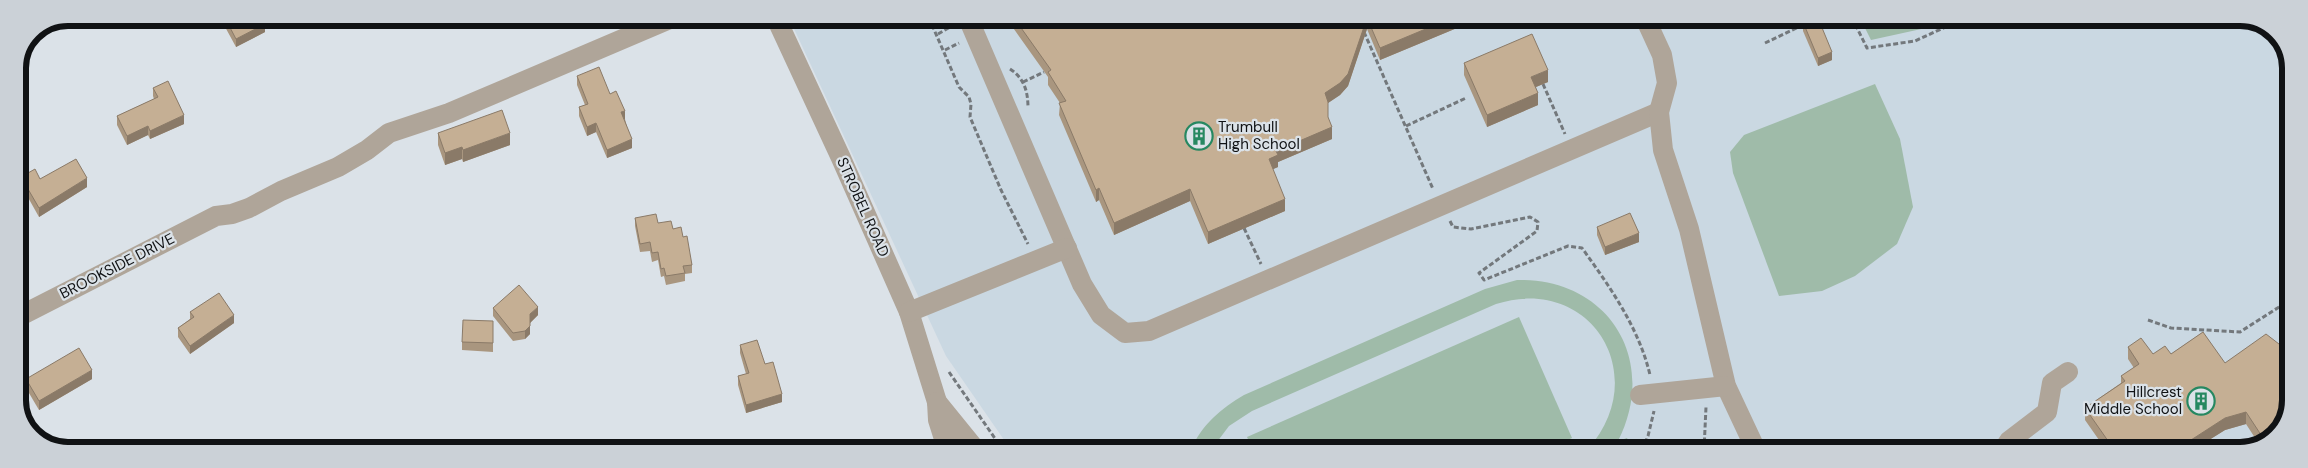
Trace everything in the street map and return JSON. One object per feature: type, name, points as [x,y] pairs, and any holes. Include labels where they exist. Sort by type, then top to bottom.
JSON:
[{"type":"street","name":"BROOKSIDE DRIVE","points":[[26,313],[216,216],[232,214],[249,208],[281,191],[338,167],[367,150],[389,133],[449,113],[653,26]]},
{"type":"street","name":"STROBEL ROAD","points":[[780,26],[909,312],[938,402],[938,420],[945,442]]},
{"type":"street","points":[[971,26],[1082,284],[1101,315],[1125,333],[1149,331],[1659,112]]},
{"type":"street","points":[[1649,26],[1662,55],[1667,83],[1659,112],[1663,150],[1689,228],[1726,386],[1752,442]]},
{"type":"street","points":[[909,312],[1067,248]]},
{"type":"street","points":[[2008,442],[2047,412],[2052,383],[2068,372]]},
{"type":"street","points":[[1647,395],[1726,386]]},
{"type":"street","name":"STROBEL ROAD","points":[[938,402],[970,442]]},
{"type":"path","points":[[932,26],[959,88],[969,97],[971,104],[970,117],[1034,261]]},
{"type":"path","points":[[1765,43],[1800,26]]},
{"type":"path","points":[[1856,26],[1867,48],[1915,41],[1948,26]]},
{"type":"path","points":[[1362,27],[1453,227],[1471,229],[1530,218],[1538,222],[1537,231],[1479,273],[1484,280],[1568,246],[1582,248],[1606,282],[1632,324],[1649,372],[1647,395],[1656,402],[1645,442]]},
{"type":"path","points":[[1007,61],[1010,69],[1019,74],[1023,82],[1028,94],[1028,109]]},
{"type":"path","points":[[1023,82],[1044,72]]},
{"type":"path","points":[[1544,84],[1566,136]]},
{"type":"path","points":[[1406,126],[1466,98]]},
{"type":"path","points":[[1244,228],[1264,270]]},
{"type":"path","points":[[2148,320],[2171,328],[2240,332],[2282,305]]},
{"type":"path","points":[[944,365],[997,442]]},
{"type":"shaded area","points":[[793,26],[2240,26],[2254,28],[2268,37],[2279,52],[2281,60],[2282,400],[2279,416],[2276,421],[2268,431],[2254,440],[2240,442],[1005,442],[946,356]]},
{"type":"green space","points":[[1864,26],[1935,26],[1871,40]]},
{"type":"green space","points":[[1875,84],[1900,139],[1913,207],[1897,244],[1855,276],[1822,291],[1779,296],[1733,173],[1730,152],[1744,135]]},
{"type":"green space","points":[[1517,280],[1549,283],[1577,293],[1600,309],[1617,329],[1628,354],[1632,381],[1629,411],[1618,441],[1627,438],[1629,442],[1592,442],[1606,421],[1614,392],[1613,363],[1602,338],[1584,318],[1560,304],[1530,299],[1496,304],[1252,411],[1229,426],[1217,442],[1195,442],[1213,418],[1244,395],[1485,289]]},
{"type":"green space","points":[[1519,317],[1572,438],[1563,442],[1249,442],[1247,437]]},
{"type":"building","points":[[229,26],[261,26],[236,39]]},
{"type":"building","name":"Trumbull High School","points":[[1020,26],[1364,26],[1348,74],[1340,83],[1325,93],[1328,102],[1328,117],[1332,127],[1276,151],[1278,155],[1269,159],[1285,199],[1208,232],[1190,189],[1114,223],[1099,188],[1096,190],[1059,103],[1066,101],[1048,72],[1051,70]]},
{"type":"building","points":[[1370,26],[1433,26],[1380,48]]},
{"type":"building","points":[[1805,26],[1821,26],[1832,52],[1818,58]]},
{"type":"building","points":[[1532,34],[1548,70],[1531,77],[1538,93],[1487,115],[1464,63]]},
{"type":"building","points":[[599,67],[610,94],[616,91],[625,111],[621,112],[632,139],[607,150],[596,123],[587,127],[579,107],[588,104],[577,76]]},
{"type":"building","points":[[168,81],[184,115],[150,131],[148,126],[127,136],[117,116],[158,97],[153,88]]},
{"type":"building","points":[[502,110],[510,133],[463,150],[462,147],[445,153],[438,133]]},
{"type":"building","points":[[76,159],[87,178],[39,208],[26,186],[26,174],[35,169],[40,179]]},
{"type":"building","points":[[1630,213],[1639,233],[1605,247],[1597,227]]},
{"type":"building","points":[[656,214],[658,223],[671,221],[673,229],[681,227],[683,237],[687,236],[692,265],[683,266],[685,273],[666,276],[664,268],[661,269],[658,252],[652,253],[650,242],[640,244],[635,218]]},
{"type":"building","points":[[519,285],[538,307],[530,314],[530,326],[525,331],[513,333],[493,308]]},
{"type":"building","points":[[219,293],[234,315],[190,346],[178,328],[194,317],[190,312]]},
{"type":"building","points":[[463,320],[493,321],[493,343],[462,342]]},
{"type":"building","name":"Hillcrest Middle School","points":[[2203,332],[2225,363],[2266,334],[2279,344],[2282,342],[2282,400],[2279,416],[2276,421],[2261,436],[2246,412],[2225,418],[2189,442],[2109,442],[2085,408],[2125,381],[2121,376],[2139,364],[2128,347],[2141,338],[2153,354],[2165,346],[2171,354]]},
{"type":"building","points":[[757,340],[765,364],[773,362],[782,394],[746,405],[738,376],[749,373],[740,345]]},
{"type":"building","points":[[79,348],[92,370],[39,401],[26,379]]},
{"type":"place","name":"Trumbull High School","points":[[1199,136]]},
{"type":"place","name":"Hillcrest Middle School","points":[[2201,401]]}]
